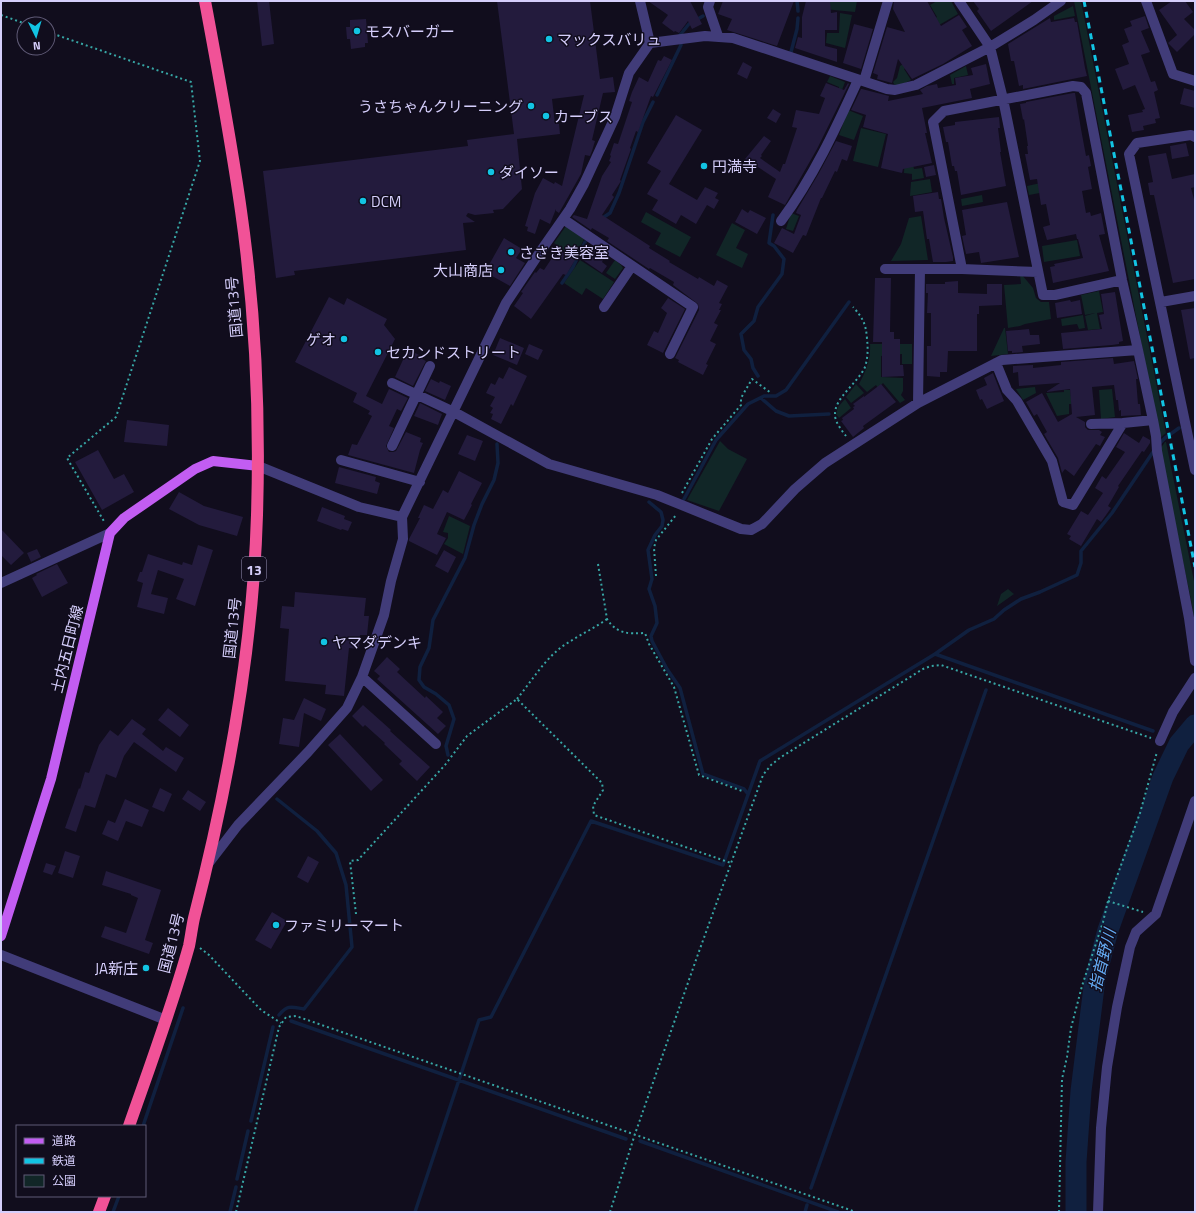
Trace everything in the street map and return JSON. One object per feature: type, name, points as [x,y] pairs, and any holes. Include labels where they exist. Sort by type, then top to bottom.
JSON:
[{"type":"highway","name":"国道13号","points":[[129,1125],[166,1020],[189,943],[192,925],[208,864],[228,771],[242,690],[254,570],[258,466],[256,379],[249,284],[242,214],[226,112],[205,1]]},
{"type":"highway","points":[[99,1212],[105,1197]]},
{"type":"main road","name":"土内五日町線","points":[[1,936],[51,778],[110,533],[124,518],[195,469],[213,461],[258,466]]},
{"type":"street","points":[[640,1],[650,43]]},
{"type":"street","points":[[710,1],[708,7],[718,36]]},
{"type":"street","points":[[781,221],[794,203],[826,148],[861,80],[888,1]]},
{"type":"street","points":[[959,1],[990,47],[1003,100],[1043,295],[1055,295],[1122,280]]},
{"type":"street","points":[[1146,1],[1173,74],[1195,81]]},
{"type":"street","points":[[208,864],[238,825],[308,752],[347,708],[362,677],[384,615],[391,581],[403,539],[402,517],[506,304],[577,196],[597,158],[615,117],[629,73],[650,43],[705,36],[733,38],[887,89],[895,90],[916,85],[990,47],[1057,2]]},
{"type":"street","points":[[962,269],[933,122],[944,111],[1073,86],[1081,87],[1086,93],[1122,280],[1153,420],[1156,436],[1156,451],[1189,618],[1195,661]]},
{"type":"street","points":[[1195,137],[1191,135],[1136,143],[1129,154],[1195,470]]},
{"type":"street","points":[[563,219],[693,306],[670,354]]},
{"type":"street","points":[[604,307],[632,266]]},
{"type":"street","points":[[885,269],[962,269],[1038,272]]},
{"type":"street","points":[[918,403],[920,269]]},
{"type":"street","points":[[1161,302],[1195,296]]},
{"type":"street","points":[[392,383],[454,412],[549,464],[657,495],[741,529],[751,530],[762,524],[794,489],[825,463],[918,403],[1002,360],[1138,350]]},
{"type":"street","points":[[996,363],[1007,390],[1017,401],[1052,461],[1063,502],[1073,504],[1123,423]]},
{"type":"street","points":[[392,446],[430,366]]},
{"type":"street","points":[[1091,424],[1153,420]]},
{"type":"street","points":[[341,460],[420,482]]},
{"type":"street","points":[[258,466],[359,507],[402,517]]},
{"type":"street","points":[[1,583],[110,533]]},
{"type":"street","points":[[362,677],[436,744]]},
{"type":"street","points":[[1160,741],[1173,712],[1195,678]]},
{"type":"street","points":[[1098,1212],[1101,1128],[1108,1067],[1117,1007],[1130,947],[1136,932],[1156,914],[1195,801]]},
{"type":"street","points":[[1,955],[166,1020]]},
{"type":"path","points":[[1,15],[16,20]]},
{"type":"path","points":[[56,35],[191,82],[200,161],[116,417],[67,458],[110,533]]},
{"type":"path","points":[[853,307],[862,317],[866,328],[868,348],[865,366],[836,405],[834,416],[841,430],[853,445]]},
{"type":"path","points":[[656,576],[654,548],[656,540],[679,511],[679,504],[712,439],[741,405],[741,398],[752,379],[771,393]]},
{"type":"path","points":[[598,564],[607,620],[612,626],[628,634],[645,633],[649,644],[674,687],[699,775],[742,792]]},
{"type":"path","points":[[356,914],[350,861],[358,860],[444,765],[467,736],[517,699],[556,652],[607,620]]},
{"type":"path","points":[[610,1212],[635,1134],[730,863],[763,776],[771,765],[781,757],[923,669],[941,665],[1160,741],[1140,813],[1108,901],[1071,1028],[1062,1079],[1060,1212]]},
{"type":"path","points":[[517,699],[602,783],[603,790],[593,806],[594,815],[720,858],[730,863]]},
{"type":"path","points":[[1108,901],[1146,913]]},
{"type":"path","points":[[189,943],[198,946],[261,1010],[281,1023]]},
{"type":"path","points":[[236,1212],[279,1026],[286,1017],[296,1016],[856,1212]]},
{"type":"green space","points":[[813,1],[857,1],[855,12],[813,8]]},
{"type":"green space","points":[[937,1],[951,1],[958,14],[934,28],[930,21],[937,17],[930,5]]},
{"type":"green space","points":[[1074,1],[1081,1],[1166,433],[1160,438]]},
{"type":"green space","points":[[1073,6],[1075,16],[1054,20],[1054,16]]},
{"type":"green space","points":[[840,13],[852,15],[845,48],[826,43],[827,33],[839,33]]},
{"type":"green space","points":[[910,59],[913,63],[904,69],[911,80],[895,86],[893,82],[897,78],[900,66]]},
{"type":"green space","points":[[966,66],[968,75],[954,78],[954,84],[952,84],[950,75]]},
{"type":"green space","points":[[830,76],[845,82],[842,90],[839,89],[839,87],[827,82]]},
{"type":"green space","points":[[848,110],[863,116],[854,140],[839,135]]},
{"type":"green space","points":[[861,128],[886,134],[878,167],[853,161]]},
{"type":"green space","points":[[908,144],[914,169],[922,168],[924,178],[912,180],[912,174],[904,173],[905,153]]},
{"type":"green space","points":[[930,179],[932,192],[910,196],[911,182]]},
{"type":"green space","points":[[1059,179],[1061,189],[1029,195],[1027,186]]},
{"type":"green space","points":[[982,195],[983,202],[962,206],[961,199]]},
{"type":"green space","points":[[646,212],[691,237],[680,257],[655,244],[661,233],[641,222]]},
{"type":"green space","points":[[791,213],[799,216],[793,231],[786,229]]},
{"type":"green space","points":[[921,216],[928,260],[891,261],[901,244],[909,218]]},
{"type":"green space","points":[[732,223],[745,230],[736,248],[748,254],[742,268],[716,255]]},
{"type":"green space","points":[[566,226],[584,239],[575,258],[554,243]]},
{"type":"green space","points":[[1077,240],[1080,256],[1044,262],[1042,246]]},
{"type":"green space","points":[[580,260],[614,282],[603,299],[586,288],[582,295],[564,283]]},
{"type":"green space","points":[[615,260],[623,268],[615,279],[606,273]]},
{"type":"green space","points":[[1020,275],[1022,275],[1033,288],[1036,298],[1041,302],[1049,302],[1051,319],[1008,328],[1004,285],[1021,284]]},
{"type":"green space","points":[[1099,291],[1103,312],[1097,313],[1100,329],[1088,330],[1085,316],[1095,313],[1085,315],[1081,295]]},
{"type":"green space","points":[[1083,315],[1085,328],[1079,329],[1077,324],[1062,326],[1061,319]]},
{"type":"green space","points":[[1004,328],[1008,354],[991,356]]},
{"type":"green space","points":[[870,344],[912,344],[912,364],[902,364],[902,354],[881,356],[881,377],[903,378],[903,391],[901,395],[905,400],[900,403],[883,383],[878,388],[876,385],[867,392],[859,384],[868,365]]},
{"type":"green space","points":[[856,384],[864,393],[851,403],[846,397]]},
{"type":"green space","points":[[1035,387],[1036,393],[1023,400],[1016,389]]},
{"type":"green space","points":[[1112,389],[1115,417],[1101,419],[1099,390]]},
{"type":"green space","points":[[1064,390],[1070,390],[1072,404],[1069,404],[1069,414],[1057,416],[1046,393],[1064,392]]},
{"type":"green space","points":[[845,399],[851,408],[839,418],[836,414],[838,407]]},
{"type":"green space","points":[[720,441],[728,449],[747,459],[719,511],[687,500]]},
{"type":"green space","points":[[1165,442],[1195,586],[1195,628],[1192,605],[1160,449]]},
{"type":"green space","points":[[449,516],[470,526],[463,554],[444,544],[448,538],[448,533],[443,532]]},
{"type":"green space","points":[[1008,589],[1014,594],[997,606],[1001,594]]},
{"type":"building","points":[[257,1],[269,1],[274,44],[262,46]]},
{"type":"building","points":[[497,1],[590,1],[600,79],[613,77],[615,92],[603,93],[592,140],[595,141],[592,151],[590,156],[585,155],[581,174],[559,213],[556,209],[550,224],[540,219],[535,234],[527,231],[528,227],[525,226],[535,193],[543,178],[554,184],[555,182],[562,186],[584,95],[552,99],[555,124],[559,124],[560,134],[517,139],[522,189],[503,209],[493,210],[494,213],[475,215],[468,213],[466,216],[475,222],[463,223],[466,250],[294,271],[295,275],[276,278],[263,171],[468,146],[467,140],[514,134]]},
{"type":"building","points":[[648,1],[690,1],[702,24],[692,29],[688,21],[679,33],[674,32],[662,23],[668,15]]},
{"type":"building","points":[[723,1],[794,1],[777,46],[727,30],[732,19],[718,14]]},
{"type":"building","points":[[806,1],[830,1],[831,13],[837,12],[837,30],[825,30],[825,46],[837,49],[837,62],[795,48],[798,37],[802,38],[802,17]]},
{"type":"building","points":[[894,1],[927,1],[941,26],[959,15],[967,27],[962,30],[972,46],[943,64],[912,79],[898,59],[892,83],[877,79],[878,75],[873,73],[887,27],[905,32],[893,9]]},
{"type":"building","points":[[973,1],[1033,1],[991,31],[977,11],[979,9]]},
{"type":"building","points":[[1172,1],[1185,1],[1193,12],[1184,19],[1195,30],[1195,34],[1177,52],[1168,43],[1177,35],[1159,10]]},
{"type":"building","points":[[1145,16],[1149,28],[1141,31],[1150,52],[1141,55],[1151,82],[1155,81],[1158,90],[1154,92],[1160,118],[1155,119],[1156,123],[1143,126],[1144,130],[1132,132],[1128,115],[1143,112],[1142,110],[1145,109],[1135,85],[1123,90],[1115,69],[1129,64],[1122,45],[1129,42],[1124,29],[1132,26],[1130,21]]},
{"type":"building","points":[[1050,18],[1051,22],[1074,18],[1075,22],[1077,22],[1087,76],[1023,89],[1023,85],[1019,86],[1014,61],[1011,61],[1008,44]]},
{"type":"building","name":"モスバーガー","points":[[366,19],[368,43],[365,43],[365,47],[351,49],[350,39],[347,39],[346,27],[350,27],[350,20]]},
{"type":"building","points":[[854,24],[873,29],[861,69],[843,63]]},
{"type":"building","points":[[664,56],[672,60],[653,97],[651,96],[638,132],[636,131],[630,148],[631,149],[620,180],[621,181],[612,195],[614,197],[602,215],[650,246],[649,248],[670,261],[669,262],[698,279],[699,277],[714,286],[717,280],[728,286],[719,303],[722,304],[719,310],[721,310],[714,323],[718,325],[710,341],[716,344],[706,364],[708,365],[703,375],[678,362],[679,360],[675,358],[699,310],[698,304],[673,285],[674,282],[650,268],[649,269],[607,241],[609,238],[592,228],[591,230],[572,217],[574,215],[587,219],[602,176],[611,162],[609,161],[614,143],[618,144],[632,102],[629,101],[639,77],[648,82],[658,60],[661,61]]},
{"type":"building","points":[[743,62],[752,67],[747,79],[737,74]]},
{"type":"building","points":[[986,64],[990,84],[970,89],[972,98],[922,108],[927,133],[925,133],[932,163],[903,169],[902,173],[881,168],[888,134],[863,127],[866,115],[851,110],[861,89],[889,96],[888,101],[923,94],[920,90],[927,86],[937,84],[938,88],[956,85],[955,78],[973,75],[971,68]]},
{"type":"building","points":[[826,83],[844,90],[848,83],[849,84],[817,149],[785,205],[768,197],[776,179],[745,159],[764,136],[771,141],[760,158],[780,172],[783,164],[785,164],[797,128],[792,127],[796,110],[819,114],[825,98],[820,96]]},
{"type":"building","points":[[1184,88],[1195,91],[1195,108],[1180,104]]},
{"type":"building","points":[[1075,93],[1086,156],[1089,155],[1091,166],[1088,167],[1092,189],[1082,191],[1086,213],[1090,212],[1091,216],[1101,213],[1105,234],[1099,235],[1109,271],[1053,283],[1050,267],[1055,266],[1054,264],[1083,258],[1076,234],[1047,240],[1043,227],[1050,225],[1046,204],[1041,205],[1037,179],[1030,180],[1025,154],[1028,154],[1028,146],[1020,104]]},
{"type":"building","points":[[773,109],[781,114],[776,123],[767,118]]},
{"type":"building","points":[[676,115],[702,130],[669,184],[697,200],[705,187],[718,193],[715,198],[719,200],[714,209],[707,205],[696,224],[681,215],[676,224],[652,210],[658,200],[647,194],[661,171],[647,163]]},
{"type":"building","points":[[999,117],[1000,128],[998,128],[1000,152],[1006,186],[961,195],[957,171],[955,171],[954,166],[952,166],[948,142],[946,142],[943,127],[955,125],[955,122]]},
{"type":"building","points":[[836,141],[852,146],[847,161],[842,159],[837,172],[835,171],[821,198],[806,236],[803,235],[793,253],[774,243],[782,228],[794,234],[801,215],[796,213],[797,210]]},
{"type":"building","points":[[1186,143],[1189,156],[1172,159],[1170,146]]},
{"type":"building","points":[[1166,153],[1172,179],[1195,174],[1195,187],[1191,188],[1195,203],[1195,279],[1173,283],[1154,195],[1150,195],[1148,183],[1153,182],[1148,156]]},
{"type":"building","points":[[934,165],[936,175],[926,177],[924,167]]},
{"type":"building","points":[[938,192],[939,199],[941,199],[953,261],[933,262],[929,239],[927,239],[923,211],[915,212],[913,196]]},
{"type":"building","points":[[1007,202],[1019,257],[981,263],[979,252],[966,254],[962,236],[966,235],[962,210]]},
{"type":"building","points":[[742,209],[748,213],[750,210],[766,218],[757,234],[735,222]]},
{"type":"building","points":[[504,238],[522,249],[516,258],[525,263],[510,286],[485,272]]},
{"type":"building","points":[[591,248],[604,258],[602,262],[607,266],[602,273],[583,260]]},
{"type":"building","points":[[558,249],[575,260],[566,275],[563,274],[531,319],[514,306],[523,293],[521,292],[535,272],[536,273],[540,268],[544,270]]},
{"type":"building","points":[[875,278],[891,278],[890,332],[894,332],[894,339],[900,339],[900,365],[903,365],[904,376],[882,377],[882,342],[873,342]]},
{"type":"building","points":[[958,281],[958,293],[987,294],[987,284],[1002,284],[1002,305],[979,306],[979,314],[977,314],[977,351],[948,351],[947,372],[940,372],[940,377],[927,376],[927,346],[931,346],[931,313],[927,313],[928,293],[926,293],[926,284],[945,284],[945,282]]},
{"type":"building","points":[[1115,292],[1123,341],[1119,342],[1119,344],[1112,345],[1063,349],[1061,333],[1102,329],[1099,315],[1104,314],[1101,294]]},
{"type":"building","points":[[329,297],[344,305],[347,298],[387,319],[384,325],[395,339],[366,396],[382,404],[389,389],[408,398],[401,411],[397,409],[389,426],[394,428],[386,446],[389,452],[396,451],[406,432],[421,438],[420,442],[423,443],[414,473],[348,455],[352,444],[357,445],[372,416],[368,414],[370,411],[353,402],[357,393],[295,362]]},
{"type":"building","points":[[668,298],[685,309],[663,353],[647,345],[654,331],[658,333],[667,313],[661,308]]},
{"type":"building","points":[[1070,300],[1071,302],[1080,300],[1082,314],[1057,318],[1055,303]]},
{"type":"building","points":[[1195,308],[1195,358],[1190,359],[1181,310]]},
{"type":"building","points":[[1029,329],[1030,335],[1039,335],[1040,344],[1022,346],[1023,352],[1012,353],[1012,351],[1008,351],[1006,331]]},
{"type":"building","points":[[500,338],[524,348],[517,365],[493,355]]},
{"type":"building","points":[[529,344],[543,350],[538,360],[525,354]]},
{"type":"building","points":[[408,349],[426,361],[413,386],[395,377]]},
{"type":"building","points":[[1113,358],[1114,364],[1134,361],[1138,379],[1136,379],[1138,404],[1140,404],[1141,415],[1121,416],[1118,400],[1116,400],[1114,385],[1092,387],[1095,415],[1076,417],[1085,422],[1085,427],[1088,430],[1099,430],[1102,432],[1100,435],[1105,437],[1100,446],[1096,444],[1074,476],[1065,469],[1062,473],[1058,458],[1044,434],[1047,432],[1037,414],[1034,416],[1026,402],[1042,393],[1058,422],[1072,414],[1070,389],[1046,392],[1060,383],[1019,386],[1018,372],[1013,373],[1013,366],[1033,365],[1033,368],[1061,365],[1061,362]]},
{"type":"building","points":[[509,367],[527,376],[513,406],[511,404],[501,424],[491,419],[493,414],[490,413],[493,408],[490,406],[495,397],[486,393],[491,383],[495,385],[499,377],[503,379]]},
{"type":"building","points":[[993,373],[1004,401],[987,409],[982,399],[980,400],[976,390],[987,385],[984,378]]},
{"type":"building","points":[[431,379],[451,386],[445,400],[425,391]]},
{"type":"building","points":[[881,384],[896,402],[863,426],[864,428],[853,437],[841,421],[843,420],[842,418],[854,409],[853,407],[855,406],[853,404]]},
{"type":"building","points":[[420,403],[442,414],[438,425],[414,416]]},
{"type":"building","points":[[127,420],[169,425],[167,446],[124,442]]},
{"type":"building","points":[[1124,433],[1139,443],[1143,436],[1150,440],[1150,443],[1144,452],[1142,451],[1118,486],[1119,487],[1108,506],[1111,508],[1101,522],[1097,519],[1081,546],[1069,539],[1071,536],[1067,534],[1081,511],[1088,515],[1103,493],[1095,488],[1102,476],[1106,479],[1125,452],[1116,447]]},
{"type":"building","points":[[467,435],[483,441],[475,461],[458,454]]},
{"type":"building","points":[[98,450],[114,479],[124,474],[134,492],[102,510],[75,462]]},
{"type":"building","points":[[339,467],[376,477],[375,481],[380,483],[377,494],[335,483]]},
{"type":"building","points":[[459,471],[482,483],[464,520],[447,512],[437,534],[446,538],[437,555],[409,541],[409,539],[420,518],[418,518],[424,505],[433,509],[443,490],[448,493]]},
{"type":"building","points":[[179,492],[204,506],[243,517],[237,536],[199,525],[169,509]]},
{"type":"building","points":[[322,507],[345,516],[344,519],[352,522],[348,531],[317,521]]},
{"type":"building","points":[[1,529],[24,553],[11,565],[1,555]]},
{"type":"building","points":[[198,545],[213,550],[195,606],[176,599],[184,579],[158,570],[151,594],[168,598],[164,614],[137,607],[143,583],[137,581],[140,572],[142,572],[148,554],[182,565],[183,562],[192,565]]},
{"type":"building","points":[[37,549],[41,557],[31,562],[27,553]]},
{"type":"building","points":[[444,550],[456,557],[448,573],[435,566]]},
{"type":"building","points":[[57,564],[68,583],[42,597],[32,578],[37,575],[36,574]]},
{"type":"building","name":"ヤマダデンキ","points":[[295,592],[366,598],[364,616],[369,616],[367,635],[360,635],[359,649],[349,648],[344,696],[325,694],[326,685],[285,681],[289,629],[280,628],[282,606],[294,607]]},
{"type":"building","points":[[387,657],[400,669],[397,672],[425,698],[426,696],[443,712],[437,718],[446,726],[438,734],[377,679],[380,676],[374,671]]},
{"type":"building","points":[[304,698],[326,709],[321,721],[304,713],[299,747],[279,744],[283,718],[294,720]]},
{"type":"building","points":[[363,705],[430,767],[417,781],[399,764],[402,761],[384,744],[385,743],[365,725],[363,727],[352,716]]},
{"type":"building","points":[[168,708],[189,725],[180,737],[158,720]]},
{"type":"building","points":[[132,719],[146,729],[142,734],[163,751],[166,747],[184,758],[176,772],[134,742],[124,756],[116,778],[106,774],[95,808],[85,805],[76,832],[65,828],[85,772],[89,773],[99,745],[110,730],[118,736]]},
{"type":"building","points":[[340,734],[383,780],[371,791],[328,745]]},
{"type":"building","points":[[160,788],[172,794],[164,812],[152,807]]},
{"type":"building","points":[[188,790],[206,802],[200,811],[182,799]]},
{"type":"building","points":[[125,799],[149,810],[142,827],[126,821],[118,841],[102,834],[108,820],[115,823]]},
{"type":"building","points":[[65,851],[80,856],[73,878],[58,873]]},
{"type":"building","points":[[308,856],[319,862],[308,883],[297,877]]},
{"type":"building","points":[[46,863],[56,866],[52,875],[43,872]]},
{"type":"building","points":[[106,871],[161,890],[145,940],[153,943],[149,954],[101,937],[105,926],[126,933],[138,898],[131,894],[102,885]]},
{"type":"building","points":[[272,912],[287,921],[271,949],[255,940]]},
{"type":"waterway","points":[[797,1],[798,11]]},
{"type":"waterway","points":[[680,35],[689,24],[703,16]]},
{"type":"waterway","points":[[791,52],[797,29],[798,18]]},
{"type":"waterway","points":[[657,95],[681,45]]},
{"type":"waterway","points":[[601,219],[610,213],[619,193],[643,122],[653,102]]},
{"type":"waterway","points":[[758,376],[753,368],[751,359],[744,350],[741,334],[754,321],[758,307],[782,274],[784,259],[774,246],[769,243],[773,215]]},
{"type":"waterway","points":[[562,283],[573,267],[585,242]]},
{"type":"waterway","points":[[684,499],[716,440],[748,404],[764,396],[776,396],[786,390],[849,302]]},
{"type":"waterway","points":[[761,398],[776,411],[789,416],[829,414]]},
{"type":"waterway","points":[[1159,444],[1179,428]]},
{"type":"waterway","points":[[448,755],[446,746],[454,719],[449,705],[436,694],[424,687],[419,680],[420,667],[429,648],[433,620],[465,558],[474,525],[482,504],[494,480],[498,463],[497,444]]},
{"type":"waterway","points":[[415,1212],[479,1020],[491,1017],[591,821],[723,865],[760,761],[935,654],[969,630],[994,619],[1004,610],[1021,599],[1077,575],[1081,563],[1081,551],[1112,513],[1155,449]]},
{"type":"waterway","points":[[649,502],[661,512],[663,520],[662,526],[655,535],[648,550],[652,579],[649,589],[655,606],[657,623],[651,636],[652,641],[667,669],[680,688],[703,774],[744,789],[748,794]]},
{"type":"waterway","points":[[935,654],[1153,731]]},
{"type":"waterway","points":[[811,1188],[986,690]]},
{"type":"waterway","name":"指首野川","points":[[1076,1212],[1076,1162],[1081,1091],[1095,979],[1108,930],[1163,777],[1179,744],[1195,725]]},
{"type":"waterway","points":[[277,799],[317,831],[336,853],[346,885],[352,947],[304,1009],[290,1007],[285,1009],[279,1015]]},
{"type":"waterway","points":[[143,1125],[183,1008]]},
{"type":"waterway","points":[[291,1021],[626,1139]]},
{"type":"waterway","points":[[251,1121],[273,1027]]},
{"type":"waterway","points":[[237,1179],[248,1131]]},
{"type":"waterway","points":[[640,1141],[838,1212]]},
{"type":"waterway","points":[[230,1212],[236,1187]]},
{"type":"waterway","points":[[113,1212],[119,1197]]},
{"type":"waterway","points":[[805,1212],[807,1205]]},
{"type":"railway","points":[[1084,1],[1195,567]]},
{"type":"place","name":"モスバーガー","points":[[357,31]]},
{"type":"place","name":"マックスバリュ","points":[[549,39]]},
{"type":"place","name":"うさちゃんクリーニング","points":[[531,106]]},
{"type":"place","name":"カーブス","points":[[546,116]]},
{"type":"place","name":"円満寺","points":[[704,166]]},
{"type":"place","name":"ダイソー","points":[[491,172]]},
{"type":"place","name":"DCM","points":[[363,201]]},
{"type":"place","name":"ささき美容室","points":[[511,252]]},
{"type":"place","name":"大山商店","points":[[501,270]]},
{"type":"place","name":"ゲオ","points":[[344,339]]},
{"type":"place","name":"セカンドストリート","points":[[378,352]]},
{"type":"place","name":"ヤマダデンキ","points":[[324,642]]},
{"type":"place","name":"ファミリーマート","points":[[276,925]]},
{"type":"place","name":"JA新庄","points":[[146,968]]}]
